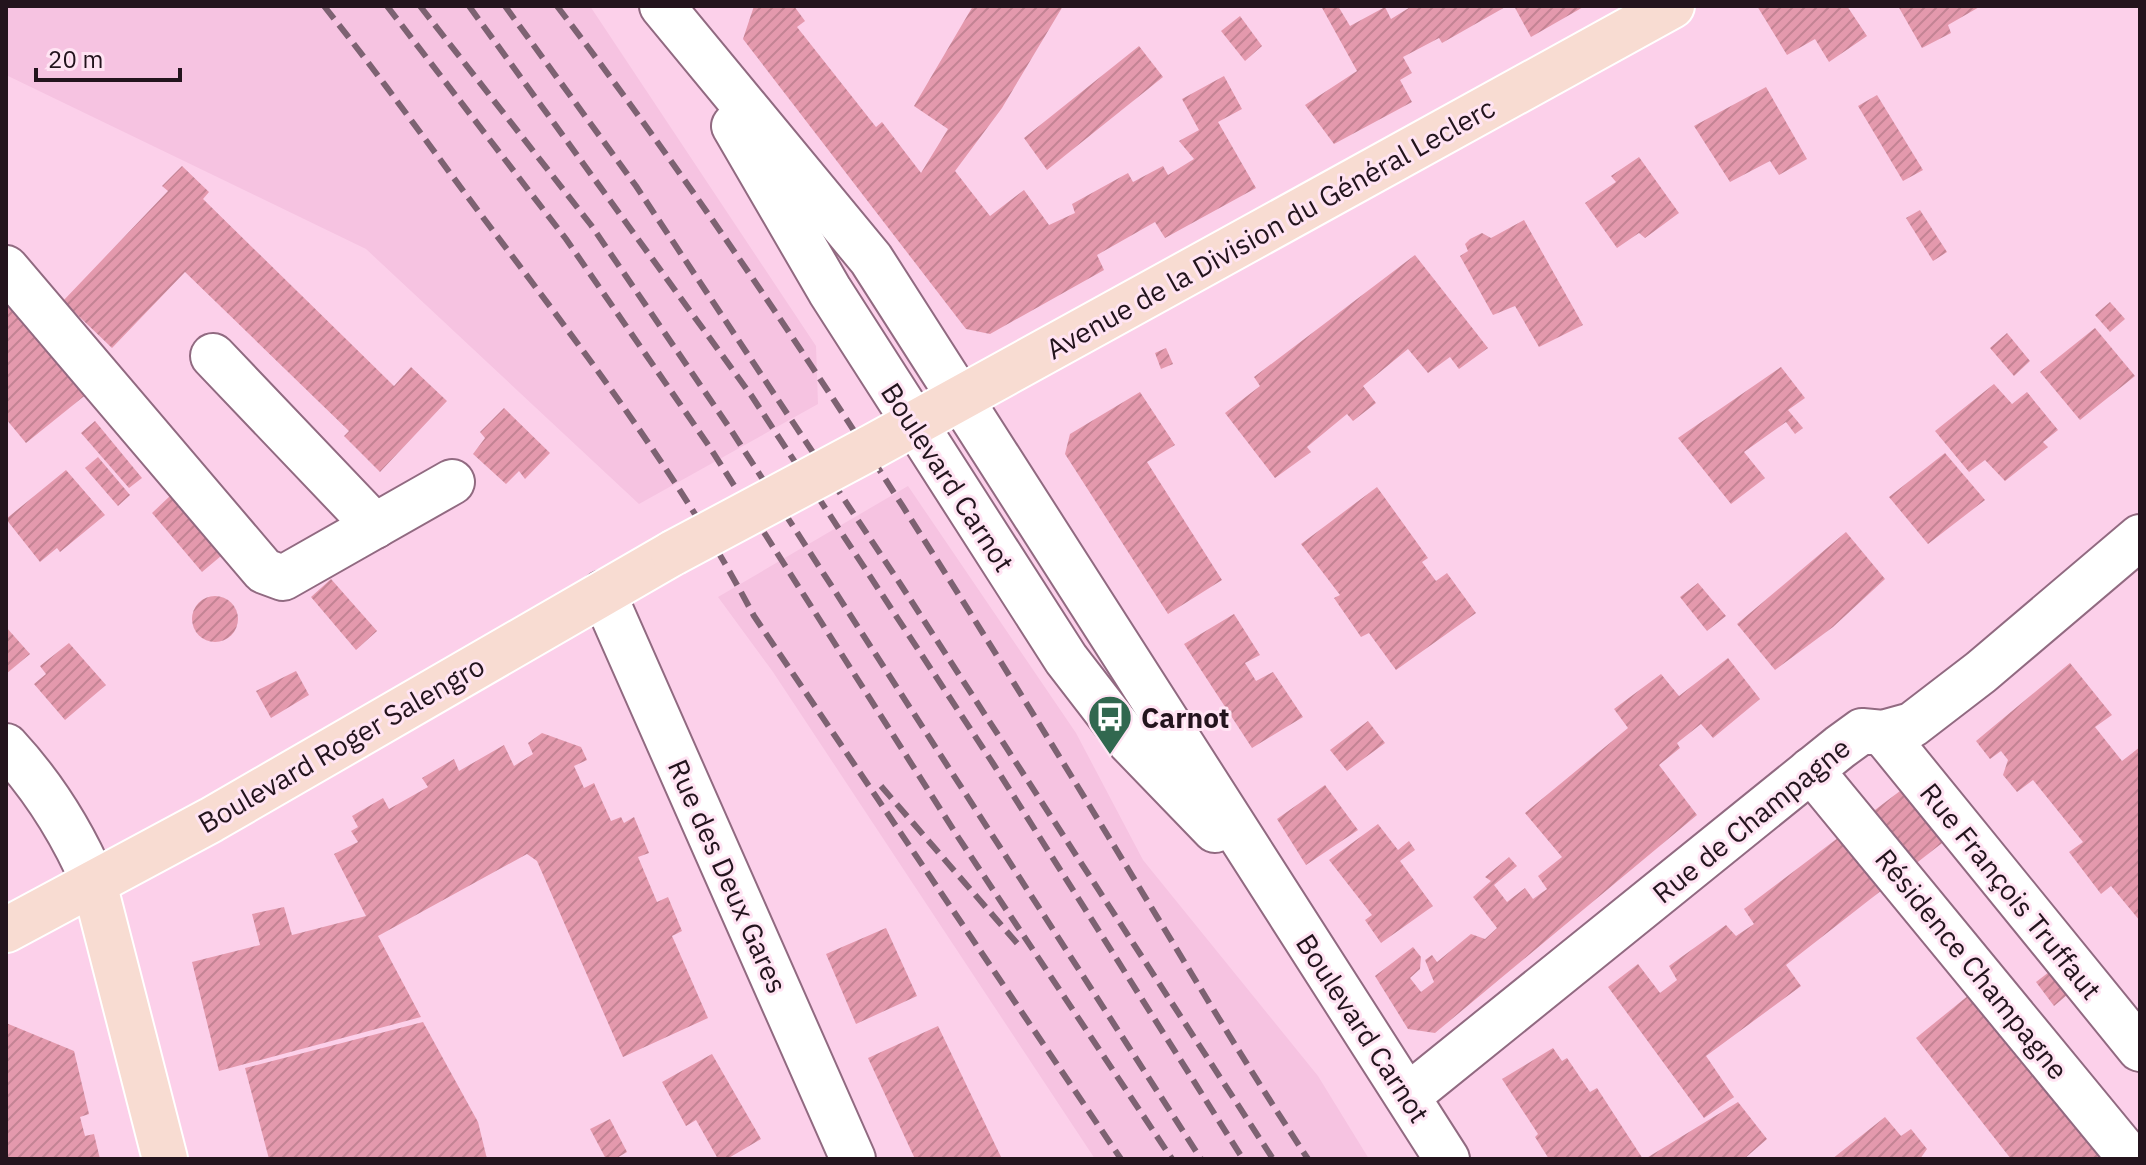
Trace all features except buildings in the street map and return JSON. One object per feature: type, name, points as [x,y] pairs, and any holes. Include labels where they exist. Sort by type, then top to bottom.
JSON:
[{"type":"main road","name":"Avenue de la Division du Général Leclerc","points":[[673,553],[961,399],[1672,6]]},
{"type":"main road","name":"Boulevard Roger Salengro","points":[[6,930],[211,820],[673,553]]},
{"type":"main road","points":[[94,883],[165,1159]]},
{"type":"street","name":"Boulevard Carnot","points":[[679,10],[871,259],[1447,1159]]},
{"type":"street","name":"Boulevard Carnot","points":[[679,10],[830,291],[1097,703],[1130,742],[1280,897]]},
{"type":"street","points":[[6,268],[264,571],[283,578],[452,482]]},
{"type":"street","points":[[213,356],[375,526]]},
{"type":"street","name":"Rue de Champagne","points":[[1408,1096],[1862,731],[1883,733],[1912,725],[2136,548]]},
{"type":"street","name":"Rue des Deux Gares","points":[[603,593],[853,1159]]},
{"type":"street","name":"Rue François Truffaut","points":[[1883,733],[2140,1049]]},
{"type":"street","points":[[6,746],[50,799],[76,842],[94,883]]},
{"type":"street","name":"Résidence Champagne","points":[[1811,770],[2131,1159]]},
{"type":"shaded area","points":[[6,6],[590,6],[816,346],[818,404],[639,504],[366,249],[6,75]]},
{"type":"shaded area","points":[[908,486],[1076,733],[1143,860],[1318,1076],[1369,1159],[1095,1159],[773,672],[718,597]]},
{"type":"railway","points":[[324,6],[629,415],[695,513],[754,616],[1121,1159]]},
{"type":"railway","points":[[387,6],[566,239],[709,446],[958,837],[1172,1159]]},
{"type":"railway","points":[[420,6],[591,225],[731,430],[1201,1159]]},
{"type":"railway","points":[[469,6],[751,395],[994,765],[1243,1159]]},
{"type":"railway","points":[[505,6],[636,186],[899,582],[1273,1159]]},
{"type":"railway","points":[[557,6],[704,207],[843,414],[977,624],[1308,1159]]},
{"type":"railway","points":[[881,786],[1022,949]]},
{"type":"place","name":"Carnot","points":[[1110,756]]}]
